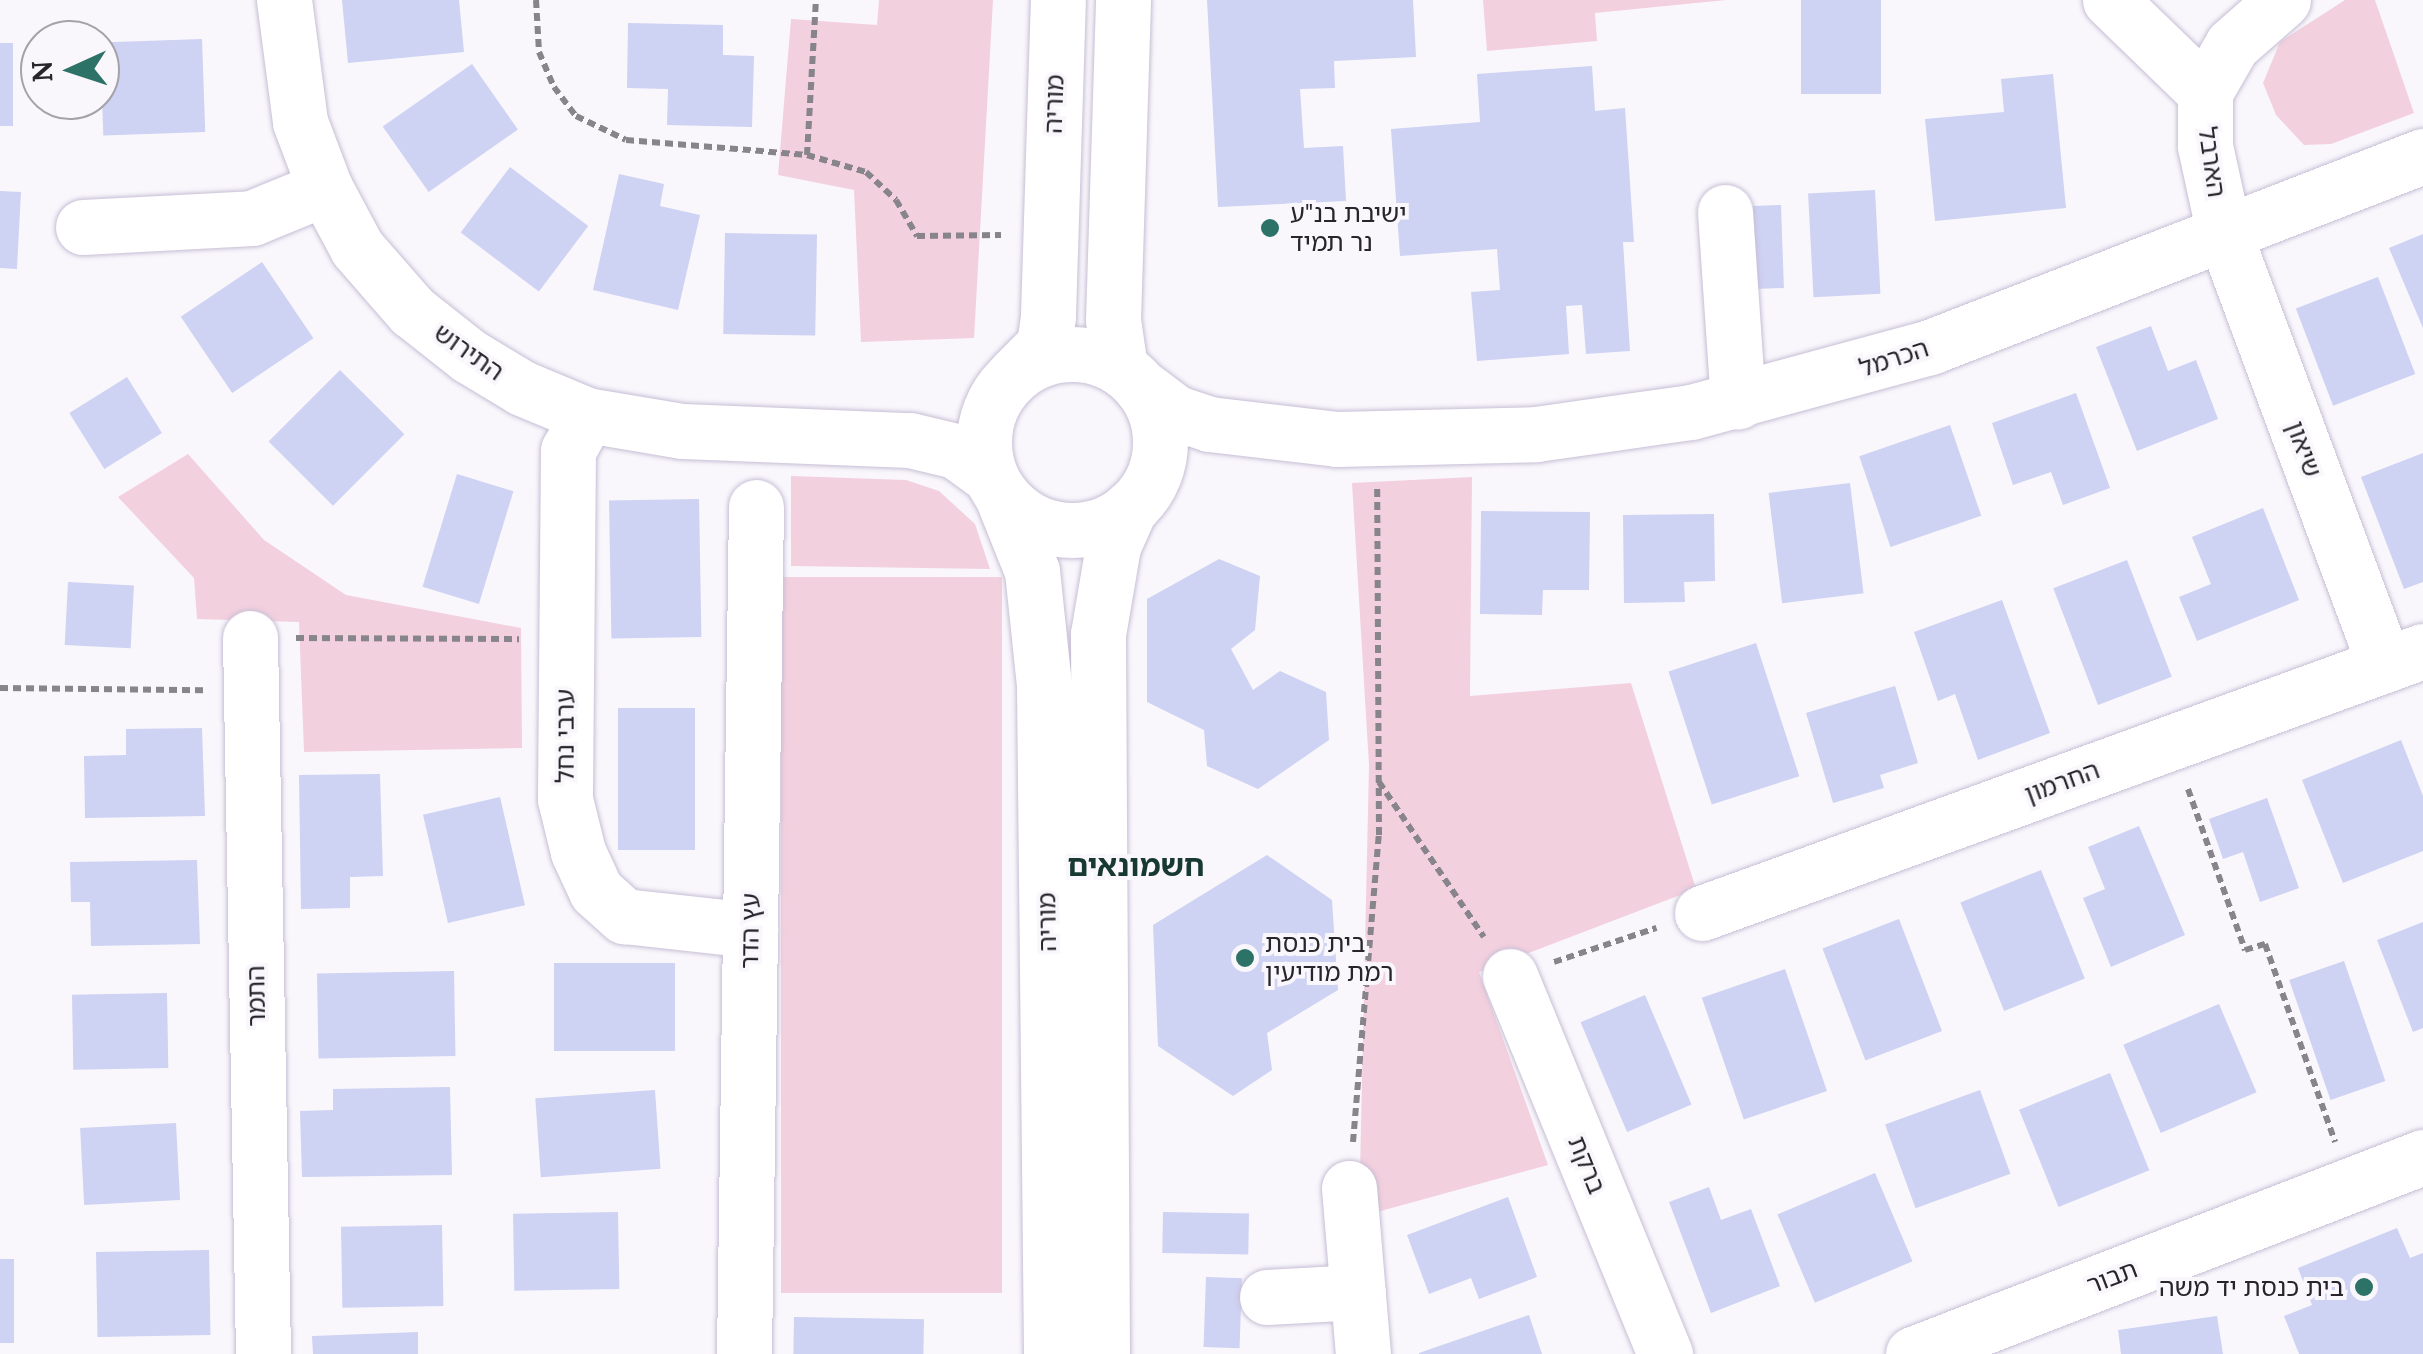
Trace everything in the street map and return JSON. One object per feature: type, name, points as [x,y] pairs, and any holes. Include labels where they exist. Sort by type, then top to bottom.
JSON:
[{"type":"street","name":"התירוש","points":[[284,0],[300,122],[325,188],[357,248],[412,311],[522,388],[587,415],[683,431],[866,434],[956,451],[996,486]]},
{"type":"street","name":"מוריה","points":[[1005,386],[1044,345],[1058,0]]},
{"type":"street","points":[[1124,0],[1113,320],[1130,377],[1160,436],[1138,499],[1099,527],[1058,530],[1018,513],[996,486],[986,424],[1005,386],[1066,354],[1130,377]]},
{"type":"street","points":[[2110,0],[2206,92]]},
{"type":"street","name":"הארבל","points":[[2224,233],[2206,146],[2206,92],[2232,45],[2283,0]]},
{"type":"street","name":"הכרמל","points":[[1138,499],[1228,456],[1357,439],[1536,434],[1738,402],[1930,347],[2423,156]]},
{"type":"street","points":[[83,227],[252,218],[325,188]]},
{"type":"street","points":[[1726,212],[1738,402]]},
{"type":"street","name":"שיאון","points":[[2224,233],[2404,658]]},
{"type":"street","name":"הכרמל","points":[[1130,377],[1176,413],[1209,424],[1357,439]]},
{"type":"street","name":"התירוש","points":[[866,434],[961,416],[1005,386]]},
{"type":"street","name":"ערבי נחל","points":[[587,415],[568,450],[565,800],[596,891],[624,916],[750,930]]},
{"type":"street","name":"מוריה","points":[[996,486],[1032,571],[1044,686],[1050,1354]]},
{"type":"street","name":"מוריה","points":[[1102,1354],[1098,634],[1113,546],[1138,499]]},
{"type":"street","name":"עץ הדר","points":[[744,1354],[756,507]]},
{"type":"street","name":"החרמון","points":[[1702,914],[2404,658]]},
{"type":"street","name":"התמר","points":[[250,664],[263,1354]]},
{"type":"street","name":"ברקת","points":[[1510,976],[1665,1354]]},
{"type":"street","name":"תבור","points":[[1913,1354],[2423,1158]]},
{"type":"street","points":[[1349,1188],[1363,1354]]},
{"type":"street","points":[[1268,1297],[1358,1292]]},
{"type":"path","points":[[536,0],[539,52],[554,88],[576,116],[626,140],[806,155],[866,172],[896,200],[917,236],[1050,233]]},
{"type":"path","points":[[806,155],[816,0]]},
{"type":"path","points":[[1349,1188],[1378,781],[1357,439]]},
{"type":"path","points":[[0,688],[566,639]]},
{"type":"path","points":[[2171,743],[2246,950],[2266,944],[2350,1185]]},
{"type":"path","points":[[1378,781],[1510,976],[1702,914]]},
{"type":"shaded area","points":[[879,0],[993,0],[974,338],[861,342],[854,190],[778,175],[791,19],[877,25]]},
{"type":"shaded area","points":[[1483,0],[1726,0],[1595,13],[1597,41],[1487,51]]},
{"type":"shaded area","points":[[2345,0],[2375,0],[2414,113],[2331,144],[2304,145],[2276,115],[2263,83],[2280,42]]},
{"type":"shaded area","points":[[188,454],[264,540],[346,595],[521,628],[522,748],[304,752],[299,622],[197,619],[194,578],[118,497]]},
{"type":"shaded area","points":[[791,476],[906,480],[939,491],[975,524],[990,569],[791,566]]},
{"type":"shaded area","points":[[1472,477],[1470,696],[1631,683],[1696,889],[1479,972],[1548,1165],[1359,1217],[1369,765],[1352,483]]},
{"type":"shaded area","points":[[781,577],[1002,577],[1002,1293],[781,1293]]},
{"type":"building","points":[[342,0],[459,0],[464,52],[348,63]]},
{"type":"building","points":[[1207,0],[1413,0],[1416,57],[1334,61],[1335,88],[1300,89],[1304,148],[1343,146],[1346,201],[1218,207]]},
{"type":"building","points":[[1801,0],[1881,0],[1881,94],[1801,94]]},
{"type":"building","points":[[628,23],[723,25],[723,55],[754,56],[752,127],[667,125],[668,89],[627,88]]},
{"type":"building","points":[[202,39],[205,132],[103,136],[103,120],[120,120],[120,42]]},
{"type":"building","points":[[0,43],[13,43],[13,126],[0,126]]},
{"type":"building","points":[[472,64],[518,130],[429,192],[383,127]]},
{"type":"building","points":[[1592,66],[1595,111],[1625,108],[1634,242],[1623,242],[1630,351],[1586,354],[1582,305],[1566,306],[1569,354],[1477,361],[1471,292],[1500,290],[1497,249],[1400,256],[1391,129],[1480,122],[1477,74]]},
{"type":"building","points":[[2053,74],[2066,208],[1935,221],[1925,119],[2004,112],[2001,79]]},
{"type":"building","points":[[510,167],[588,226],[539,291],[461,232]]},
{"type":"building","points":[[619,174],[664,184],[660,206],[700,215],[678,310],[593,290]]},
{"type":"building","points":[[1875,190],[1880,294],[1814,297],[1808,194]]},
{"type":"building","points":[[0,191],[21,192],[17,269],[0,268]]},
{"type":"building","points":[[1781,205],[1784,288],[1749,289],[1746,206]]},
{"type":"building","points":[[725,233],[817,235],[815,336],[723,334]]},
{"type":"building","points":[[2423,234],[2423,328],[2389,248]]},
{"type":"building","points":[[262,262],[313,338],[232,393],[181,317]]},
{"type":"building","points":[[2378,277],[2415,374],[2333,406],[2296,309]]},
{"type":"building","points":[[2151,326],[2168,371],[2196,360],[2218,419],[2137,451],[2096,347]]},
{"type":"building","points":[[340,370],[404,434],[333,506],[269,441]]},
{"type":"building","points":[[127,377],[162,433],[104,469],[69,413]]},
{"type":"building","points":[[2076,393],[2110,488],[2063,505],[2051,472],[2013,485],[1992,423]]},
{"type":"building","points":[[1950,425],[1981,516],[1890,547],[1859,456]]},
{"type":"building","points":[[2423,453],[2423,582],[2404,589],[2361,477]]},
{"type":"building","points":[[457,474],[513,491],[479,604],[423,587]]},
{"type":"building","points":[[1850,483],[1864,593],[1782,603],[1769,493]]},
{"type":"building","points":[[699,499],[701,637],[611,639],[609,501]]},
{"type":"building","points":[[2263,508],[2299,600],[2197,641],[2179,597],[2211,584],[2192,537]]},
{"type":"building","points":[[1481,511],[1590,512],[1589,590],[1543,590],[1542,615],[1480,614]]},
{"type":"building","points":[[1714,514],[1715,581],[1684,582],[1685,602],[1624,603],[1623,515]]},
{"type":"building","points":[[1219,559],[1260,576],[1255,630],[1231,649],[1253,690],[1280,671],[1326,692],[1329,740],[1258,789],[1207,766],[1204,730],[1147,702],[1147,599]]},
{"type":"building","points":[[2127,560],[2172,677],[2098,705],[2053,588]]},
{"type":"building","points":[[68,582],[134,585],[131,648],[65,645]]},
{"type":"building","points":[[2002,600],[2050,733],[1978,760],[1955,694],[1938,701],[1914,632]]},
{"type":"building","points":[[1756,643],[1799,776],[1712,805],[1669,671]]},
{"type":"building","points":[[1895,686],[1918,763],[1880,775],[1884,788],[1833,803],[1806,713]]},
{"type":"building","points":[[618,708],[695,708],[695,850],[618,850]]},
{"type":"building","points":[[202,728],[205,816],[85,818],[84,756],[126,755],[126,729]]},
{"type":"building","points":[[2401,740],[2423,796],[2423,851],[2343,883],[2302,780]]},
{"type":"building","points":[[380,774],[383,876],[350,877],[350,908],[301,909],[299,775]]},
{"type":"building","points":[[500,797],[525,905],[448,923],[423,815]]},
{"type":"building","points":[[2267,798],[2299,888],[2260,902],[2243,852],[2223,859],[2209,819]]},
{"type":"building","points":[[2139,826],[2185,935],[2111,967],[2083,898],[2105,889],[2088,847]]},
{"type":"building","name":"בית כנסת רמת מודיעין","points":[[1267,855],[1332,900],[1338,990],[1267,1033],[1272,1070],[1233,1096],[1158,1046],[1153,925]]},
{"type":"building","points":[[197,860],[200,944],[91,946],[90,902],[71,902],[70,862]]},
{"type":"building","points":[[2041,870],[2085,978],[2004,1011],[1960,903]]},
{"type":"building","points":[[1899,919],[1942,1031],[1865,1060],[1822,948]]},
{"type":"building","points":[[2423,922],[2423,1028],[2413,1032],[2377,940]]},
{"type":"building","points":[[2344,961],[2385,1081],[2331,1100],[2289,980]]},
{"type":"building","points":[[554,963],[675,963],[675,1051],[554,1051]]},
{"type":"building","points":[[1785,969],[1827,1091],[1744,1120],[1702,998]]},
{"type":"building","points":[[454,971],[455,1056],[319,1058],[317,973]]},
{"type":"building","points":[[167,993],[168,1068],[73,1070],[72,995]]},
{"type":"building","points":[[1645,995],[1691,1105],[1627,1132],[1581,1022]]},
{"type":"building","points":[[2219,1004],[2257,1092],[2161,1133],[2123,1045]]},
{"type":"building","points":[[2110,1073],[2149,1170],[2058,1207],[2019,1110]]},
{"type":"building","points":[[450,1087],[452,1175],[302,1177],[300,1111],[333,1110],[333,1089]]},
{"type":"building","points":[[655,1090],[661,1169],[541,1177],[535,1098]]},
{"type":"building","points":[[1980,1090],[2010,1174],[1916,1208],[1885,1125]]},
{"type":"building","points":[[176,1123],[180,1200],[84,1205],[80,1128]]},
{"type":"building","points":[[1875,1173],[1913,1261],[1815,1303],[1777,1214]]},
{"type":"building","points":[[1709,1187],[1721,1220],[1751,1209],[1780,1286],[1711,1313],[1669,1202]]},
{"type":"building","points":[[1508,1197],[1537,1277],[1479,1299],[1471,1278],[1429,1294],[1407,1235]]},
{"type":"building","points":[[618,1212],[619,1289],[514,1291],[513,1214]]},
{"type":"building","points":[[1163,1212],[1249,1214],[1248,1254],[1162,1253]]},
{"type":"building","points":[[442,1225],[443,1306],[342,1308],[341,1227]]},
{"type":"building","name":"בית כנסת יד משה","points":[[2397,1228],[2410,1258],[2423,1253],[2423,1354],[2299,1354],[2284,1316],[2312,1305],[2298,1268]]},
{"type":"building","points":[[209,1250],[210,1335],[98,1337],[96,1252]]},
{"type":"building","points":[[0,1259],[14,1259],[14,1343],[0,1343]]},
{"type":"building","points":[[1206,1277],[1242,1278],[1240,1348],[1204,1347]]},
{"type":"building","points":[[1529,1315],[1542,1354],[1419,1354],[1419,1353]]},
{"type":"building","points":[[2217,1316],[2223,1354],[2121,1354],[2118,1330]]},
{"type":"building","points":[[794,1317],[924,1319],[923,1354],[793,1354]]},
{"type":"building","points":[[418,1332],[418,1354],[313,1354],[312,1336]]},
{"type":"place","name":"ישיבת בנ\"ע נר תמיד","points":[[1270,228]]},
{"type":"place","name":"בית כנסת רמת מודיעין","points":[[1245,958]]},
{"type":"place","name":"בית כנסת יד משה","points":[[2364,1287]]},
{"type":"district","name":"חשמונאים","points":[[1136,865]]}]
